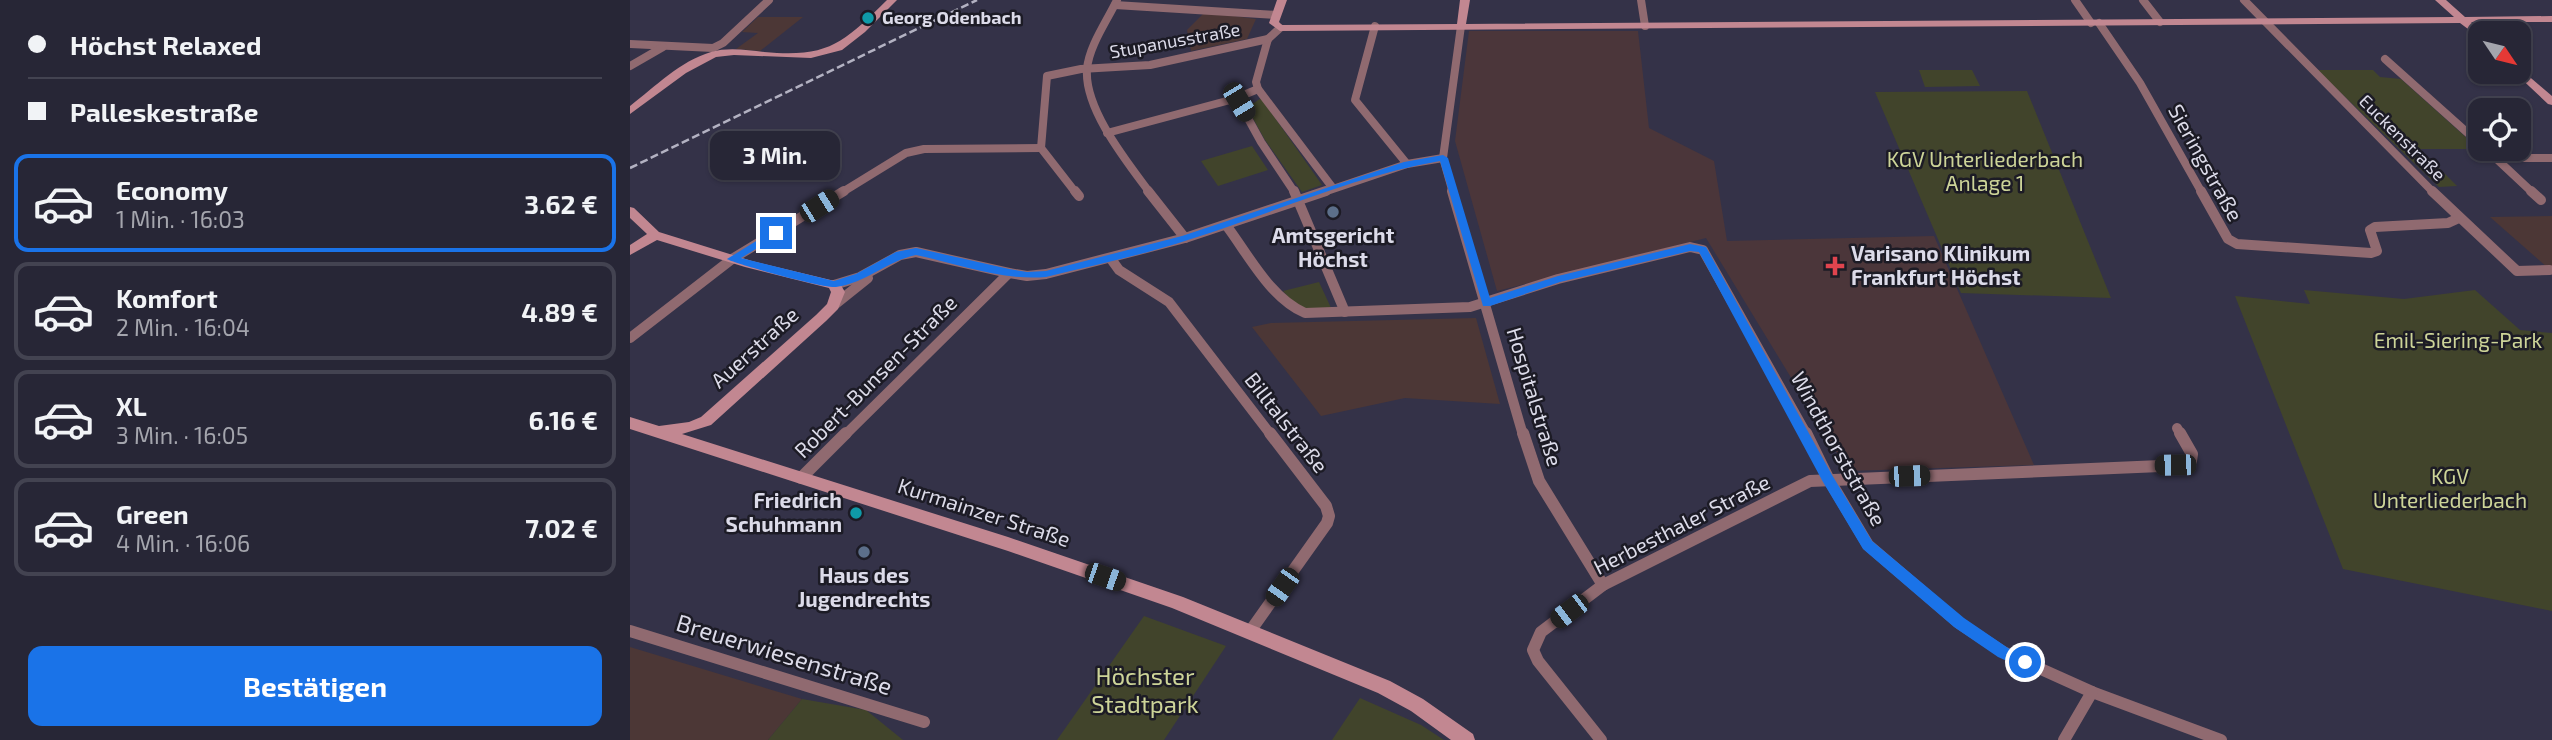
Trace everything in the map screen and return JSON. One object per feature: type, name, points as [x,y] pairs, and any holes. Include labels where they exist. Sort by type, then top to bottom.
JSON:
[{"type":"main road","points":[[630,111],[714,51],[802,57],[827,54],[844,46],[892,0]]},
{"type":"main road","points":[[1282,0],[1274,23],[1280,28],[2552,19]]},
{"type":"main road","name":"Hospitalstraße","points":[[1461,26],[1465,0]]},
{"type":"main road","points":[[2440,0],[2468,24]]},
{"type":"main road","points":[[2531,83],[2552,102]]},
{"type":"main road","points":[[630,211],[655,235],[732,259],[834,285],[838,292],[833,306]]},
{"type":"main road","points":[[630,251],[655,235]]},
{"type":"main road","name":"Auerstraße","points":[[706,421],[833,306]]},
{"type":"main road","points":[[658,432],[686,428],[706,421]]},
{"type":"main road","points":[[706,421],[703,436],[709,449]]},
{"type":"main road","name":"Kurmainzer Straße","points":[[630,423],[1008,544],[1251,630],[1384,687],[1417,705],[1466,740]]},
{"type":"street","points":[[630,44],[714,51],[769,0]]},
{"type":"street","points":[[1641,0],[1645,26]]},
{"type":"street","name":"Sieringstraße","points":[[2075,0],[2140,83],[2228,239],[2238,244],[2371,253],[2377,251],[2370,230],[2375,227],[2448,223],[2459,218]]},
{"type":"street","points":[[2143,0],[2160,22]]},
{"type":"street","name":"Euckenstraße","points":[[2244,0],[2459,218],[2517,271],[2550,270]]},
{"type":"street","points":[[1185,238],[1107,133],[1087,82],[1086,69],[1116,3],[1276,15]]},
{"type":"street","points":[[1375,26],[1355,100],[1407,164]]},
{"type":"street","name":"Hospitalstraße","points":[[1461,26],[1443,158],[1515,411],[1539,481],[1603,585]]},
{"type":"street","points":[[1280,28],[1268,39],[1256,82],[1258,89],[1332,187]]},
{"type":"street","name":"Stupanusstraße","points":[[1086,69],[1150,65],[1268,39]]},
{"type":"street","points":[[630,66],[663,47]]},
{"type":"street","points":[[2385,59],[2468,133]]},
{"type":"street","points":[[1079,196],[1041,148],[1047,76],[1065,69],[1086,69]]},
{"type":"street","points":[[1107,133],[1234,99],[1258,89]]},
{"type":"street","points":[[1234,99],[1239,102],[1261,142],[1299,199],[1345,312]]},
{"type":"street","points":[[630,338],[732,259],[906,153],[924,149],[1041,148]]},
{"type":"street","points":[[834,285],[860,277],[900,255],[916,252],[1009,273],[1027,276],[1046,274],[1185,238],[1332,187],[1407,164],[1443,158]]},
{"type":"street","points":[[2531,158],[2552,158]]},
{"type":"street","points":[[2500,161],[2541,200]]},
{"type":"street","name":"Windthorststraße","points":[[1226,225],[1295,311],[1305,313],[1471,307],[1558,279],[1690,247],[1703,250],[1828,478],[1868,545],[1959,623],[2003,652],[2092,692],[2221,740]]},
{"type":"street","name":"Billtalstraße","points":[[1111,259],[1119,270],[1168,302],[1326,506],[1329,516],[1327,523],[1251,630]]},
{"type":"street","name":"Auerstraße","points":[[833,306],[884,265]]},
{"type":"street","name":"Robert-Bunsen-Straße","points":[[801,478],[1009,273]]},
{"type":"street","name":"Herbesthaler Straße","points":[[1601,740],[1538,662],[1533,649],[1541,632],[1603,585],[1810,481],[1828,478],[2184,465],[2191,461],[2192,454],[2178,428]]},
{"type":"street","name":"Breuerwiesenstraße","points":[[630,631],[924,722]]},
{"type":"street","points":[[2064,740],[2092,692]]},
{"type":"shaded area","points":[[1205,12],[1256,19],[1247,39],[1191,51],[1187,30]]},
{"type":"shaded area","points":[[758,17],[803,17],[760,51],[736,49],[758,33],[742,32]]},
{"type":"shaded area","name":"Varisano Klinikum Frankfurt Höchst","points":[[1469,31],[1638,31],[1649,128],[1714,161],[1727,241],[1934,236],[2034,465],[1848,471],[1706,238],[1497,291],[1455,141]]},
{"type":"shaded area","points":[[2552,216],[2552,269],[2490,217]]},
{"type":"shaded area","points":[[1476,318],[1500,404],[1405,398],[1321,416],[1252,327],[1271,323]]},
{"type":"shaded area","points":[[630,647],[802,699],[768,740],[630,740]]},
{"type":"green space","points":[[1919,70],[1972,70],[1980,86],[1925,87]]},
{"type":"green space","points":[[2317,70],[2373,70],[2380,77],[2401,79],[2468,139],[2468,149],[2420,149],[2457,186],[2439,187]]},
{"type":"green space","name":"KGV Unterliederbach Anlage 1","points":[[2027,91],[2111,298],[1961,293],[1875,92]]},
{"type":"green space","points":[[1261,98],[1322,185],[1302,192],[1265,140],[1245,104],[1254,103]]},
{"type":"green space","points":[[1252,146],[1268,170],[1218,186],[1201,161]]},
{"type":"green space","points":[[1319,282],[1332,310],[1309,311],[1299,307],[1283,291]]},
{"type":"green space","name":"KGV Unterliederbach","points":[[2304,290],[2404,299],[2475,290],[2520,330],[2552,333],[2552,611],[2343,569],[2235,296],[2310,304]]},
{"type":"green space","name":"Höchster Stadtpark","points":[[1144,616],[1226,646],[1164,740],[1057,740]]},
{"type":"green space","points":[[1360,698],[1421,725],[1444,740],[1332,740]]},
{"type":"green space","points":[[802,699],[866,710],[903,740],[768,740]]},
{"type":"railway","points":[[630,168],[977,0]]},
{"type":"place","name":"Georg Odenbach","points":[[868,18]]},
{"type":"place","name":"Amtsgericht Höchst","points":[[1333,212]]},
{"type":"place","name":"Varisano Klinikum Frankfurt Höchst","points":[[1835,266]]},
{"type":"place","name":"Friedrich Schuhmann","points":[[856,513]]},
{"type":"place","name":"Haus des Jugendrechts","points":[[864,552]]},
{"type":"route","points":[[776,233],[732,259],[834,285],[860,277],[908,252],[1027,276],[1046,274],[1185,238],[1332,187],[1407,164],[1443,158],[1486,303],[1558,279],[1690,247],[1703,250],[1820,459],[1828,478],[1868,545],[1959,623],[2003,652],[2025,662]]},
{"type":"park label","name":"Emil-Siering-Park","points":[[2458,341]]}]
